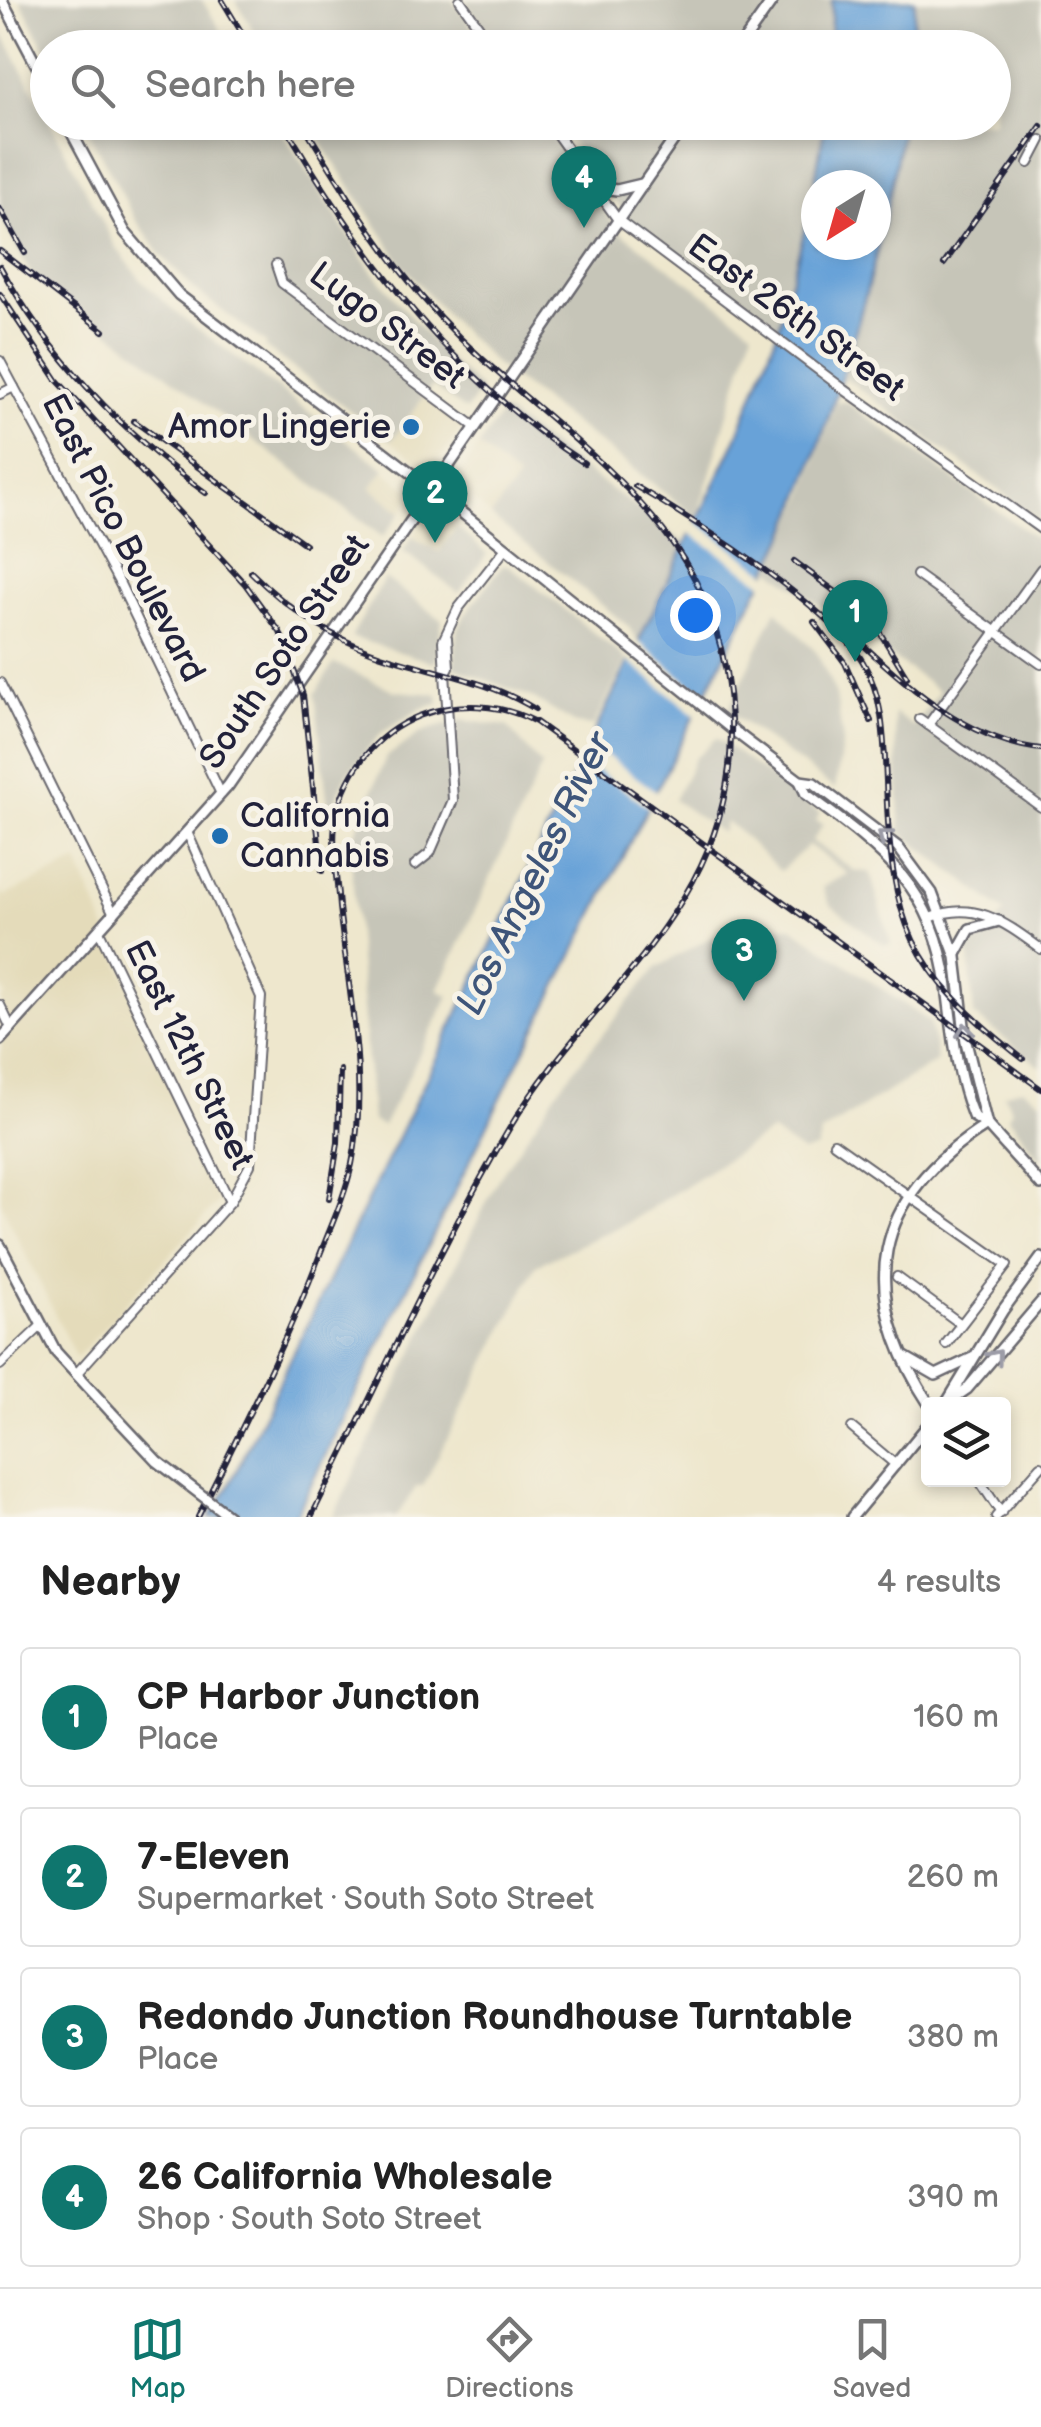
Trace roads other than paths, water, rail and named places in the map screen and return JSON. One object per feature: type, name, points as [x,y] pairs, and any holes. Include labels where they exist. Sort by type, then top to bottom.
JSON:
[{"type":"main road","points":[[2,0],[30,53]]},
{"type":"main road","points":[[752,30],[773,0]]},
{"type":"main road","points":[[76,140],[125,232],[159,275],[800,781],[806,794],[887,856],[930,918],[942,959],[961,1081],[973,1116],[1041,1185]]},
{"type":"main road","name":"South Soto Street","points":[[0,1040],[221,794],[673,140]]},
{"type":"main road","points":[[594,186],[617,190],[642,184]]},
{"type":"main road","points":[[800,781],[814,783],[898,847],[942,913],[956,956],[966,1042],[986,1108],[986,1125]]},
{"type":"main road","points":[[956,956],[968,930],[999,921]]},
{"type":"main road","points":[[925,1397],[898,1352],[886,1309],[884,1270],[890,1231],[908,1194],[931,1168],[986,1125]]},
{"type":"main road","points":[[0,1245],[41,1326],[76,1374],[158,1461],[230,1517]]},
{"type":"main road","points":[[950,1397],[1041,1258]]},
{"type":"main road","points":[[956,1397],[968,1389],[1041,1302]]},
{"type":"main road","points":[[898,1352],[936,1375],[974,1356]]},
{"type":"main road","points":[[852,1517],[921,1434]]},
{"type":"street","points":[[460,0],[481,30]]},
{"type":"street","name":"East 26th Street","points":[[561,140],[618,220],[844,390],[1041,529]]},
{"type":"street","points":[[1029,163],[1041,140]]},
{"type":"street","name":"Lugo Street","points":[[276,264],[282,283],[474,426]]},
{"type":"street","name":"East Pico Boulevard","points":[[0,362],[120,584],[221,794]]},
{"type":"street","points":[[0,394],[14,387]]},
{"type":"street","points":[[416,866],[430,853],[453,800],[445,674],[449,667],[447,638],[458,609],[506,548]]},
{"type":"street","points":[[1041,569],[924,722],[1041,807]]},
{"type":"street","points":[[918,576],[1041,664]]},
{"type":"street","name":"East 12th Street","points":[[0,683],[114,914]]},
{"type":"street","points":[[76,1374],[230,1202],[250,1165],[261,998],[187,832]]},
{"type":"street","points":[[930,918],[962,908],[999,921],[1040,945]]},
{"type":"street","name":"East 12th Street","points":[[100,930],[230,1202]]},
{"type":"street","points":[[0,1005],[11,1028]]},
{"type":"street","points":[[834,1142],[1007,1268],[946,1344]]},
{"type":"street","points":[[897,1277],[962,1324]]},
{"type":"street","points":[[0,1365],[41,1326]]},
{"type":"street","points":[[852,1428],[896,1465]]},
{"type":"street","points":[[983,1487],[1000,1515],[1041,1466]]},
{"type":"water","points":[[832,0],[915,0],[913,30],[831,30]]},
{"type":"water","name":"Los Angeles River","points":[[822,140],[900,140],[891,189],[891,170],[817,170]]},
{"type":"water","name":"Los Angeles River","points":[[801,244],[801,260],[875,260],[823,434],[786,535],[509,1081],[295,1517],[209,1517],[228,1488],[736,440],[778,330]]},
{"type":"railway","points":[[222,0],[240,30]]},
{"type":"railway","points":[[944,264],[1041,126]]},
{"type":"railway","points":[[294,140],[378,267],[414,311],[492,392],[584,463]]},
{"type":"railway","points":[[311,1517],[431,1273],[509,1129],[543,1078],[654,941],[685,895],[710,844],[726,786],[731,721],[726,673],[714,626],[696,582],[671,541],[623,485],[436,314],[374,235],[313,140]]},
{"type":"railway","points":[[0,209],[25,253]]},
{"type":"railway","points":[[0,251],[104,331]]},
{"type":"railway","points":[[0,266],[41,331],[90,391],[146,445],[206,493]]},
{"type":"railway","points":[[0,294],[57,380],[245,584],[280,632],[303,695],[322,871]]},
{"type":"railway","points":[[134,421],[305,544]]},
{"type":"railway","points":[[635,486],[725,542],[792,591],[822,616],[863,662],[879,705],[893,873],[913,940],[954,998],[1023,1059]]},
{"type":"railway","points":[[794,561],[871,618],[907,677]]},
{"type":"railway","points":[[251,572],[295,610],[345,640],[381,655],[479,684],[535,709]]},
{"type":"railway","points":[[814,622],[845,663],[871,721]]},
{"type":"railway","points":[[859,641],[942,710],[990,736],[1041,749]]},
{"type":"railway","points":[[198,1517],[292,1323],[349,1176],[357,1133],[358,1068],[336,876],[335,824],[353,773],[374,745],[403,724],[434,711],[463,706],[508,711],[536,722],[1041,1089]]},
{"type":"railway","points":[[329,1199],[338,1143],[340,1070]]},
{"type":"place","name":"26 California Wholesale","points":[[584,228]]},
{"type":"place","name":"Amor Lingerie","points":[[411,427]]},
{"type":"place","name":"7-Eleven","points":[[435,543]]},
{"type":"place","name":"CP Harbor Junction","points":[[855,662]]},
{"type":"place","name":"California Cannabis","points":[[220,836]]},
{"type":"place","name":"Redondo Junction Roundhouse Turntable","points":[[744,1001]]}]
